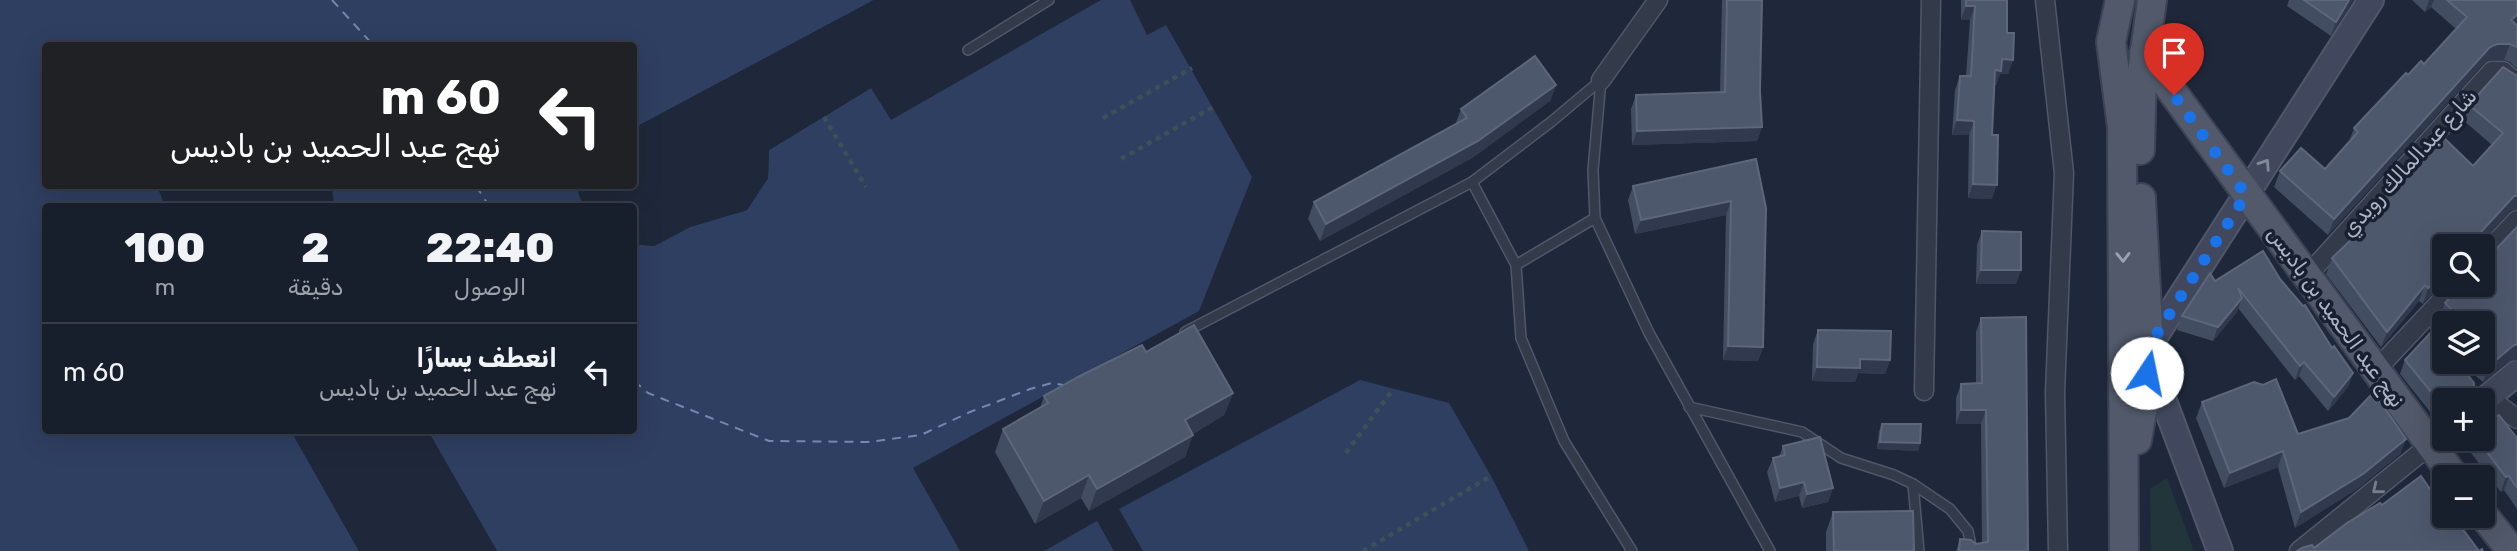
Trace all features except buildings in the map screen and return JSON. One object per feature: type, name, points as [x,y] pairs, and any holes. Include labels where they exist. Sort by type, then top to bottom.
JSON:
[{"type":"main road","points":[[2105,0],[2122,127],[2136,348],[2144,400],[2124,514]]},
{"type":"main road","points":[[2111,42],[2120,0]]},
{"type":"main road","points":[[2136,348],[2246,195],[2371,0]]},
{"type":"main road","points":[[2124,551],[2124,514],[2136,348],[2139,121],[2147,7]]},
{"type":"main road","name":"نهج عبد الحميد بن باديس","points":[[2111,42],[2143,63],[2174,95],[2375,371],[2432,434]]},
{"type":"main road","points":[[2136,348],[2155,377],[2220,551]]},
{"type":"main road","points":[[2495,391],[2517,373]]},
{"type":"main road","points":[[2144,400],[2190,470]]},
{"type":"main road","points":[[2494,528],[2511,551]]},
{"type":"street","points":[[1601,80],[1658,0]]},
{"type":"street","points":[[1924,391],[1931,0]]},
{"type":"street","points":[[2045,0],[2064,173],[2055,392],[2058,551]]},
{"type":"street","name":"شارع عبدالمالك رويدي","points":[[2306,277],[2492,71],[2503,71],[2517,83]]},
{"type":"street","points":[[2495,243],[2517,220]]},
{"type":"street","points":[[2375,371],[2445,297]]},
{"type":"street","points":[[2495,405],[2517,419]]},
{"type":"street","points":[[2299,551],[2432,443]]},
{"type":"lane","points":[[968,50],[1049,0]]},
{"type":"lane","points":[[1180,335],[1472,182],[1552,122],[1601,80]]},
{"type":"lane","points":[[1601,80],[1593,170],[1595,218],[1649,333],[1770,551]]},
{"type":"lane","points":[[1472,182],[1516,265],[1521,338],[1564,441],[1632,551]]},
{"type":"lane","points":[[1516,265],[1595,218]]},
{"type":"lane","points":[[1689,407],[1802,432],[1841,458],[1913,484],[1950,509],[1968,531],[1972,551]]},
{"type":"lane","points":[[1913,484],[1919,551]]},
{"type":"path","points":[[1103,118],[1192,68]]},
{"type":"path","points":[[1121,159],[1213,107]]},
{"type":"path","points":[[824,117],[866,187]]},
{"type":"path","points":[[1346,453],[1393,389]]},
{"type":"path","points":[[1363,551],[1492,477]]},
{"type":"shaded area","points":[[2167,478],[2194,551],[2151,551],[2150,489]]},
{"type":"water","points":[[0,0],[874,0],[637,126],[637,42],[42,42],[42,189],[158,189],[164,203],[42,203],[42,434],[293,434],[359,551],[0,551]]},
{"type":"water","points":[[1101,0],[1130,0],[1147,35],[1166,25],[1252,177],[1199,311],[913,468],[960,551],[497,551],[430,434],[637,434],[637,244],[654,246],[690,227],[747,210],[768,178],[769,150],[871,88],[891,120]]},
{"type":"water","points":[[332,189],[579,189],[582,203],[334,203]]},
{"type":"water","points":[[1360,380],[1449,403],[1491,476],[1529,551],[1143,551],[1119,509]]},
{"type":"water","points":[[1097,521],[1114,551],[1044,551]]},
{"type":"pier","points":[[874,0],[877,0],[637,130],[637,126]]},
{"type":"pier","points":[[869,86],[871,88],[769,150],[768,178],[747,210],[690,227],[654,246],[637,244],[637,241],[653,243],[689,223],[745,207],[765,177],[766,148]]},
{"type":"pier","points":[[293,434],[297,434],[362,549],[359,551]]},
{"type":"pier","points":[[426,434],[430,434],[497,551],[493,551]]},
{"type":"ferry route","points":[[332,0],[370,42]]},
{"type":"ferry route","points":[[478,189],[487,203]]},
{"type":"ferry route","points":[[637,384],[648,393],[769,441],[868,442],[921,435],[970,412],[1030,389],[1052,383],[1063,385]]},
{"type":"route","points":[[2147,373],[2149,346],[2246,195],[2174,95]]}]
